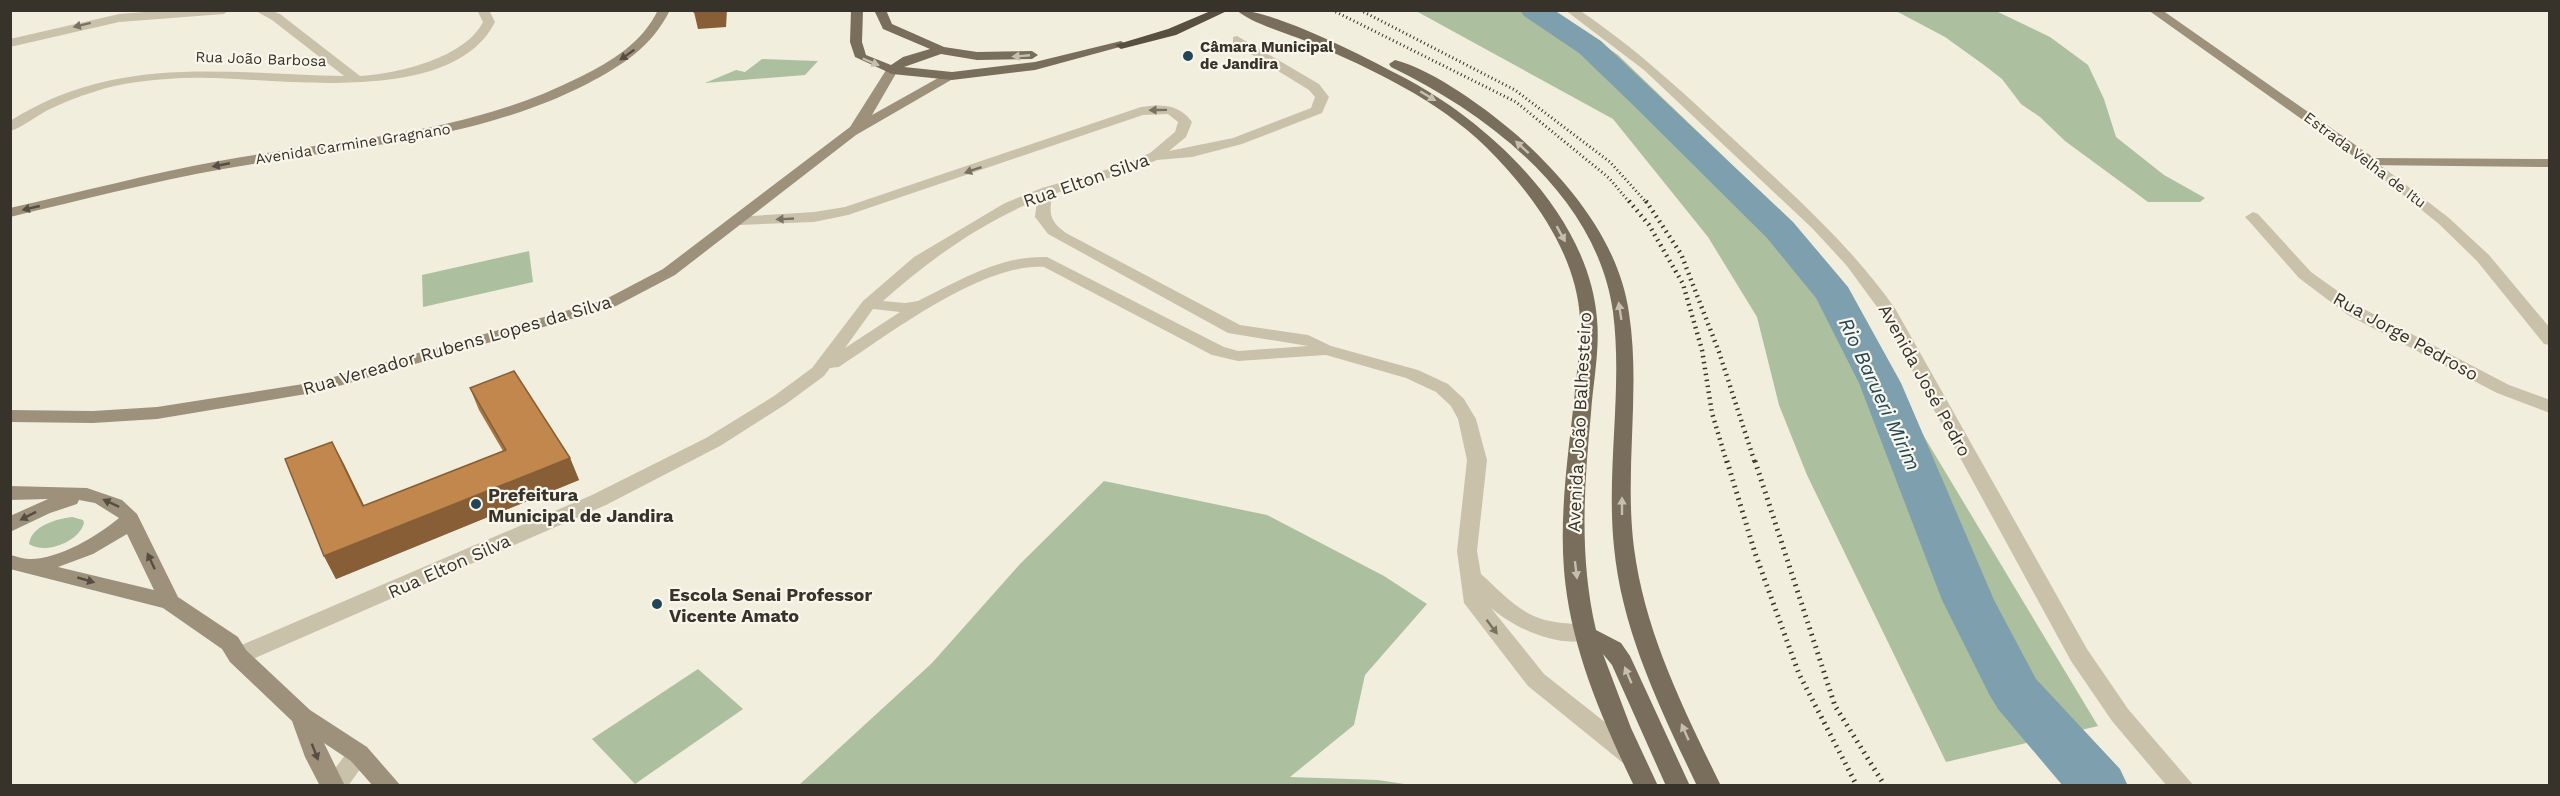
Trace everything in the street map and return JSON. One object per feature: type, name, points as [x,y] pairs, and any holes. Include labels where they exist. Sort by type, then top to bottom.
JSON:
[{"type":"highway","name":"Rua Vereador Rubens Lopes da Silva","points":[[1121,45],[1197,23],[1224,10]]},
{"type":"main road","name":"Rua Vereador Rubens Lopes da Silva","points":[[857,10],[855,34],[861,57],[892,70],[952,76],[1035,66],[1121,45]]},
{"type":"main road","name":"Rua Vereador Rubens Lopes da Silva","points":[[880,10],[887,26],[941,50],[977,56],[1033,55],[1121,45]]},
{"type":"main road","name":"Avenida João Balhesteiro","points":[[1241,10],[1341,51],[1456,112],[1496,147],[1534,189],[1560,231],[1574,258],[1588,313],[1572,541],[1584,633],[1631,756],[1646,786]]},
{"type":"main road","name":"Avenida João Balhesteiro","points":[[1274,10],[1424,78],[1481,112],[1554,179],[1591,233],[1610,272],[1621,311],[1624,388],[1622,524],[1629,582],[1649,652],[1709,786]]},
{"type":"main road","name":"Rua Vereador Rubens Lopes da Silva","points":[[892,70],[907,60],[941,50]]},
{"type":"main road","name":"Rua Vereador Rubens Lopes da Silva","points":[[952,76],[977,56]]},
{"type":"main road","points":[[1584,633],[1613,649],[1622,662],[1678,786]]},
{"type":"street","points":[[10,43],[119,18],[224,10]]},
{"type":"street","points":[[259,10],[276,17],[356,80]]},
{"type":"street","name":"Rua João Barbosa","points":[[10,127],[56,100],[80,91],[130,79],[214,72],[356,80],[411,70],[447,58],[474,44],[488,29],[489,22],[483,10]]},
{"type":"street","name":"Avenida Carmine Gragnano","points":[[10,213],[252,159],[409,138],[489,121],[550,98],[615,64],[641,45],[664,10]]},
{"type":"street","name":"Avenida José Pedro","points":[[1570,10],[1648,67],[1818,226],[1852,263],[1888,310],[2079,655],[2120,715],[2182,786]]},
{"type":"street","name":"Estrada Velha de Itu","points":[[2153,10],[2371,162],[2444,221],[2483,258],[2550,340]]},
{"type":"street","points":[[1155,156],[1174,157],[1204,150],[1299,119],[1317,110],[1322,97],[1314,87],[1237,40]]},
{"type":"street","name":"Rua Vereador Rubens Lopes da Silva","points":[[851,132],[872,106],[892,70]]},
{"type":"street","name":"Rua Vereador Rubens Lopes da Silva","points":[[10,416],[93,417],[157,413],[257,398],[339,382],[610,303],[669,272],[851,132],[952,76]]},
{"type":"street","name":"Rua Elton Silva","points":[[238,656],[577,510],[655,473],[761,412],[818,372],[869,304],[920,260],[970,228],[1047,191],[1124,169],[1155,156],[1184,129],[1185,122],[1181,114],[1172,110],[1157,109],[1122,116],[990,164],[848,211],[814,217],[739,220]]},
{"type":"street","points":[[2371,162],[2550,163]]},
{"type":"street","points":[[1047,191],[1042,207],[1042,217],[1049,228],[1234,329],[1247,333],[1304,339],[1328,350],[1412,374],[1442,388],[1458,403],[1467,418],[1477,459],[1467,552],[1475,603],[1536,680],[1631,756]]},
{"type":"street","name":"Rua Jorge Pedroso","points":[[2253,217],[2305,275],[2354,311],[2436,356],[2503,389],[2550,407]]},
{"type":"street","points":[[818,372],[922,305],[1016,262],[1037,260],[1047,262],[1178,332],[1227,355],[1328,350]]},
{"type":"street","points":[[869,304],[905,308],[922,305]]},
{"type":"street","points":[[10,493],[86,494],[115,503],[130,520],[170,602]]},
{"type":"street","points":[[10,525],[43,508],[86,494]]},
{"type":"street","points":[[17,566],[82,553],[99,545],[130,520]]},
{"type":"street","points":[[17,566],[170,602],[230,643],[238,656],[302,716],[359,754],[389,786]]},
{"type":"street","points":[[1469,574],[1522,621],[1538,629],[1584,633]]},
{"type":"street","points":[[302,716],[317,757],[333,786],[359,754]]},
{"type":"green space","points":[[1416,11],[1554,11],[1618,55],[1721,154],[1824,270],[2098,726],[1946,762],[1807,475],[1779,405],[1757,317],[1708,237],[1613,119]]},
{"type":"green space","points":[[1896,11],[1996,11],[2050,37],[2088,65],[2104,99],[2116,137],[2164,175],[2205,198],[2200,202],[2148,202],[2065,141],[2040,117],[2021,104],[2002,79],[1984,65],[1945,37]]},
{"type":"green space","points":[[762,59],[818,61],[805,75],[705,83],[736,70],[745,72]]},
{"type":"green space","points":[[529,251],[533,282],[423,307],[422,275]]},
{"type":"green space","points":[[1104,481],[1267,515],[1384,576],[1427,604],[1365,675],[1354,725],[1290,777],[1378,780],[1411,785],[799,785],[932,663],[1020,564]]},
{"type":"green space","points":[[72,517],[83,520],[84,523],[76,536],[69,541],[44,548],[29,544],[34,532],[45,524]]},
{"type":"green space","points":[[698,669],[743,709],[635,784],[592,739]]},
{"type":"building","points":[[514,371],[570,458],[324,556],[285,459],[332,442],[363,506],[506,450],[470,388]]},
{"type":"waterway","name":"Rio Barueri Mirim","points":[[1534,10],[1590,47],[1643,97],[1780,230],[1834,295],[1880,383],[1968,600],[2017,694],[2099,786]]},
{"type":"railway","points":[[1332,10],[1516,102],[1609,178],[1630,203]]},
{"type":"railway","points":[[1360,10],[1515,90],[1610,162],[1647,203]]},
{"type":"railway","points":[[1629,201],[1649,225],[1683,284],[1702,350],[1712,413],[1727,463]]},
{"type":"railway","points":[[1646,201],[1681,254],[1719,352],[1755,463]]},
{"type":"railway","points":[[1727,461],[1755,553],[1799,674],[1857,786]]},
{"type":"railway","points":[[1755,461],[1835,706],[1885,786]]},
{"type":"place","name":"Câmara Municipal de Jandira","points":[[1188,56]]},
{"type":"place","name":"Prefeitura Municipal de Jandira","points":[[476,504]]},
{"type":"place","name":"Escola Senai Professor Vicente Amato","points":[[657,604]]}]
